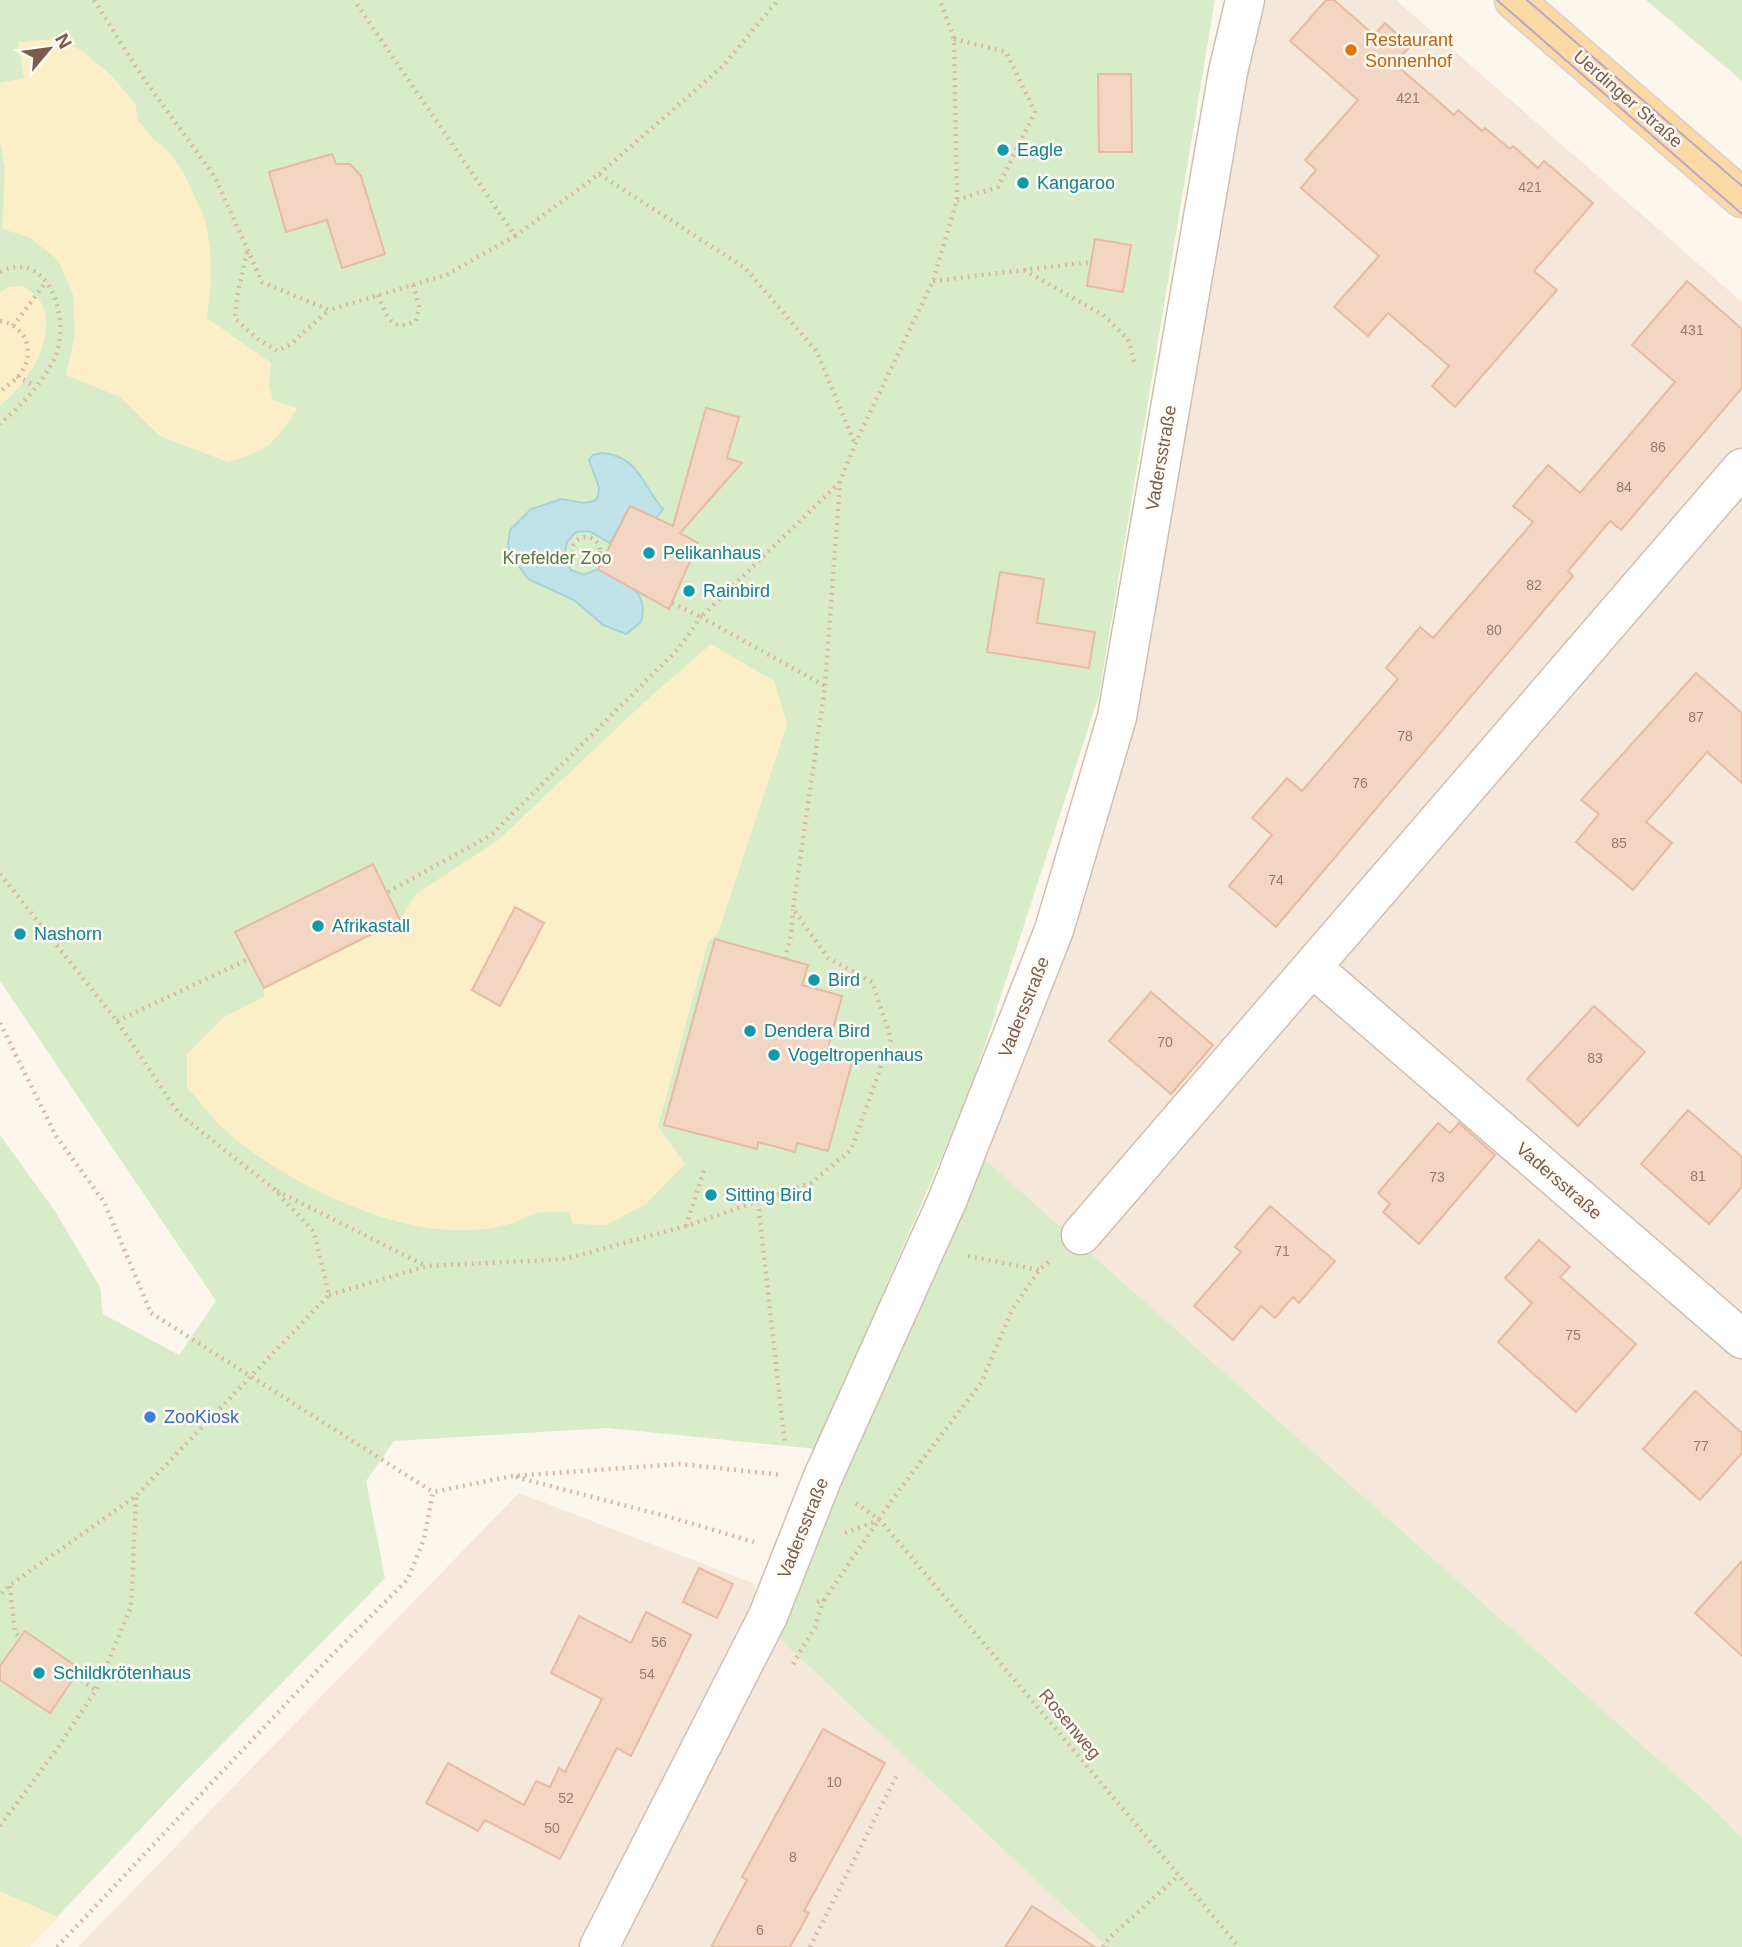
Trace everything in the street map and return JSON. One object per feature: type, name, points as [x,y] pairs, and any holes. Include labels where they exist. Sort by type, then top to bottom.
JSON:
[{"type":"main road","name":"Uerdinger Straße","points":[[1514,0],[1742,198]]},
{"type":"street","name":"Vadersstraße","points":[[599,1947],[768,1616],[822,1479],[929,1244],[1054,930],[1117,717],[1226,85],[1245,0]]},
{"type":"street","points":[[1082,1235],[1742,468]]},
{"type":"street","name":"Vadersstraße","points":[[1313,968],[1742,1339]]},
{"type":"path","points":[[94,0],[141,75],[215,177],[262,282],[329,310]]},
{"type":"path","points":[[354,0],[515,236]]},
{"type":"path","points":[[248,250],[237,297],[235,319],[277,351],[291,344],[329,310],[446,275],[515,236],[599,174],[723,66],[778,0]]},
{"type":"path","points":[[786,959],[825,686],[840,482],[855,444],[933,281],[957,200],[954,39],[940,0]]},
{"type":"path","points":[[954,39],[1006,52],[1035,112],[998,187],[957,200]]},
{"type":"path","points":[[599,174],[744,268],[817,352],[855,444]]},
{"type":"path","points":[[933,281],[1091,262]]},
{"type":"path","points":[[0,272],[13,265],[31,269],[46,282],[58,306],[62,327],[56,355],[36,386],[0,424]]},
{"type":"path","points":[[1024,270],[1103,315],[1128,339]]},
{"type":"path","points":[[13,326],[46,282]]},
{"type":"path","points":[[378,295],[388,317],[395,325],[410,324],[416,321],[419,314],[413,284]]},
{"type":"path","points":[[0,321],[23,332],[29,351],[21,373],[0,392]]},
{"type":"path","points":[[17,376],[36,386]]},
{"type":"path","points":[[388,892],[491,835],[679,648],[701,617],[840,482]]},
{"type":"path","points":[[589,537],[596,541],[600,554],[598,563],[587,565],[578,562],[573,555],[576,541],[589,537]]},
{"type":"path","points":[[671,603],[825,686]]},
{"type":"path","points":[[0,874],[117,1021],[179,1114],[274,1189],[314,1232],[329,1295]]},
{"type":"path","points":[[0,1595],[10,1585],[136,1496],[329,1295],[428,1266],[565,1259],[686,1226],[811,1183],[851,1150],[891,1039],[872,982],[828,958],[793,909]]},
{"type":"path","points":[[117,1021],[249,960]]},
{"type":"path","points":[[0,1023],[56,1136],[104,1202],[151,1313],[433,1492],[512,1476],[680,1464],[822,1479]]},
{"type":"path","points":[[686,1226],[705,1167]]},
{"type":"path","points":[[274,1189],[428,1266]]},
{"type":"path","points":[[758,1202],[785,1445]]},
{"type":"path","points":[[768,1616],[782,1620],[825,1599],[894,1497],[981,1383],[1012,1310],[1039,1270],[947,1251],[929,1244]]},
{"type":"path","points":[[512,1476],[673,1518],[792,1553]]},
{"type":"path","points":[[57,1947],[408,1578],[424,1539],[433,1492]]},
{"type":"path","points":[[0,1826],[57,1749],[96,1690],[131,1608],[136,1496]]},
{"type":"path","name":"Rosenweg","points":[[880,1520],[1240,1947]]},
{"type":"path","points":[[10,1585],[15,1633],[20,1637]]},
{"type":"path","points":[[75,1676],[96,1690]]},
{"type":"path","points":[[810,1947],[897,1775]]},
{"type":"path","points":[[1103,1947],[1109,1938],[1179,1875]]},
{"type":"shaded area","points":[[1266,0],[1396,0],[1742,302],[1742,1839],[1714,1809],[979,1154],[1045,1007],[1113,789],[1250,51]]},
{"type":"shaded area","points":[[519,1493],[753,1583],[769,1629],[1107,1947],[78,1947]]},
{"type":"green space","name":"Krefelder Zoo","points":[[0,0],[1215,0],[1099,695],[970,1091],[816,1449],[608,1428],[394,1441],[366,1481],[385,1578],[181,1786],[29,1947],[0,1947],[0,1135],[55,1211],[100,1287],[103,1314],[179,1355],[216,1301],[0,981]]},
{"type":"green space","points":[[1646,0],[1742,0],[1742,81]]},
{"type":"green space","points":[[979,1154],[1714,1809],[1742,1839],[1742,1947],[1107,1947],[769,1629]]},
{"type":"sand","points":[[60,39],[82,51],[112,76],[136,105],[137,119],[153,139],[169,151],[184,174],[205,219],[210,246],[211,283],[207,318],[271,363],[269,385],[273,400],[297,408],[284,429],[269,445],[250,455],[228,462],[160,436],[120,397],[66,375],[75,335],[73,294],[58,260],[29,237],[2,229],[5,168],[0,143],[0,83],[24,78],[18,42]]},
{"type":"sand","points":[[22,286],[42,304],[46,315],[44,340],[27,377],[0,406],[0,293],[8,287]]},
{"type":"sand","points":[[711,644],[774,681],[787,724],[718,933],[708,942],[658,1127],[685,1164],[646,1204],[606,1225],[573,1224],[569,1212],[549,1212],[534,1214],[493,1228],[431,1228],[368,1212],[304,1184],[249,1149],[221,1126],[187,1087],[187,1054],[224,1017],[264,997],[264,988],[400,920],[416,894],[497,841],[651,696]]},
{"type":"sand","points":[[0,1891],[58,1917],[29,1947],[0,1947]]},
{"type":"water","points":[[601,453],[624,459],[632,466],[663,509],[656,518],[630,506],[610,543],[589,531],[576,532],[567,542],[564,556],[571,570],[584,575],[598,569],[639,595],[643,606],[641,622],[626,634],[603,625],[574,600],[528,579],[508,546],[510,530],[531,509],[561,499],[584,503],[594,501],[598,497],[599,487],[589,460],[593,455]]},
{"type":"building","points":[[1326,0],[1334,0],[1374,35],[1385,23],[1410,46],[1395,64],[1454,115],[1458,110],[1482,131],[1485,128],[1510,149],[1513,146],[1538,168],[1544,161],[1593,203],[1534,271],[1557,290],[1455,407],[1432,386],[1449,366],[1388,313],[1368,336],[1334,307],[1379,256],[1301,188],[1316,170],[1305,160],[1358,100],[1290,41]]},
{"type":"building","points":[[1098,74],[1131,74],[1132,152],[1099,152]]},
{"type":"building","points":[[332,154],[336,164],[350,164],[361,176],[385,254],[342,268],[327,220],[286,232],[269,172]]},
{"type":"building","points":[[1095,239],[1131,245],[1123,292],[1087,286]]},
{"type":"building","points":[[1687,281],[1742,329],[1742,388],[1621,530],[1610,521],[1568,571],[1573,576],[1276,927],[1229,886],[1272,835],[1252,818],[1287,778],[1302,791],[1398,679],[1386,668],[1420,627],[1433,638],[1533,522],[1513,506],[1548,465],[1580,493],[1675,382],[1632,345]]},
{"type":"building","name":"Pelikanhaus","points":[[706,408],[739,417],[727,458],[742,463],[680,533],[698,543],[669,609],[598,569],[630,506],[673,526]]},
{"type":"building","points":[[1000,572],[1044,579],[1037,623],[1095,632],[1089,668],[987,652]]},
{"type":"building","points":[[1696,673],[1742,713],[1742,783],[1707,752],[1646,822],[1672,843],[1633,890],[1576,842],[1599,814],[1581,800]]},
{"type":"building","name":"Afrikastall","points":[[373,864],[400,920],[264,988],[235,932]]},
{"type":"building","points":[[515,907],[544,923],[500,1006],[472,990]]},
{"type":"building","name":"Vogeltropenhaus","points":[[715,939],[808,965],[802,985],[842,996],[827,1051],[853,1059],[828,1151],[797,1143],[795,1152],[758,1142],[757,1149],[664,1125]]},
{"type":"building","points":[[1151,992],[1213,1045],[1171,1094],[1109,1041]]},
{"type":"building","points":[[1594,1006],[1645,1052],[1578,1126],[1527,1079]]},
{"type":"building","points":[[1688,1110],[1742,1157],[1742,1187],[1709,1224],[1641,1164]]},
{"type":"building","points":[[1438,1123],[1450,1133],[1459,1123],[1495,1155],[1419,1244],[1383,1212],[1390,1204],[1378,1193]]},
{"type":"building","points":[[1270,1206],[1335,1261],[1299,1303],[1293,1297],[1275,1318],[1261,1306],[1233,1340],[1194,1306],[1241,1252],[1235,1247]]},
{"type":"building","points":[[1539,1240],[1570,1267],[1560,1277],[1636,1344],[1576,1412],[1498,1342],[1532,1303],[1505,1278]]},
{"type":"building","points":[[1695,1391],[1742,1433],[1742,1453],[1700,1500],[1643,1449]]},
{"type":"building","points":[[1742,1561],[1742,1656],[1695,1613]]},
{"type":"building","points":[[699,1568],[733,1584],[717,1618],[683,1602]]},
{"type":"building","points":[[646,1612],[691,1635],[631,1756],[617,1748],[560,1859],[485,1820],[478,1831],[426,1803],[448,1763],[524,1805],[536,1781],[550,1787],[559,1768],[565,1772],[602,1699],[551,1673],[579,1616],[631,1643]]},
{"type":"building","name":"Schildkrötenhaus","points":[[25,1631],[80,1669],[50,1713],[0,1680],[0,1666]]},
{"type":"building","points":[[823,1729],[885,1763],[804,1911],[809,1913],[790,1947],[711,1947],[747,1880],[742,1877]]},
{"type":"building","points":[[1032,1906],[1095,1947],[1005,1947]]},
{"type":"tram line","points":[[1497,0],[1742,214]]},
{"type":"tram line","points":[[1527,0],[1742,186]]},
{"type":"place","name":"Restaurant Sonnenhof","points":[[1351,50]]},
{"type":"place","name":"Eagle","points":[[1003,150]]},
{"type":"place","name":"Kangaroo","points":[[1023,183]]},
{"type":"place","name":"Pelikanhaus","points":[[649,553]]},
{"type":"place","name":"Rainbird","points":[[689,591]]},
{"type":"place","name":"Afrikastall","points":[[318,926]]},
{"type":"place","name":"Nashorn","points":[[20,934]]},
{"type":"place","name":"Bird","points":[[814,980]]},
{"type":"place","name":"Dendera Bird","points":[[750,1031]]},
{"type":"place","name":"Vogeltropenhaus","points":[[774,1055]]},
{"type":"place","name":"Sitting Bird","points":[[711,1195]]},
{"type":"place","name":"ZooKiosk","points":[[150,1417]]},
{"type":"place","name":"Schildkrötenhaus","points":[[39,1673]]}]
